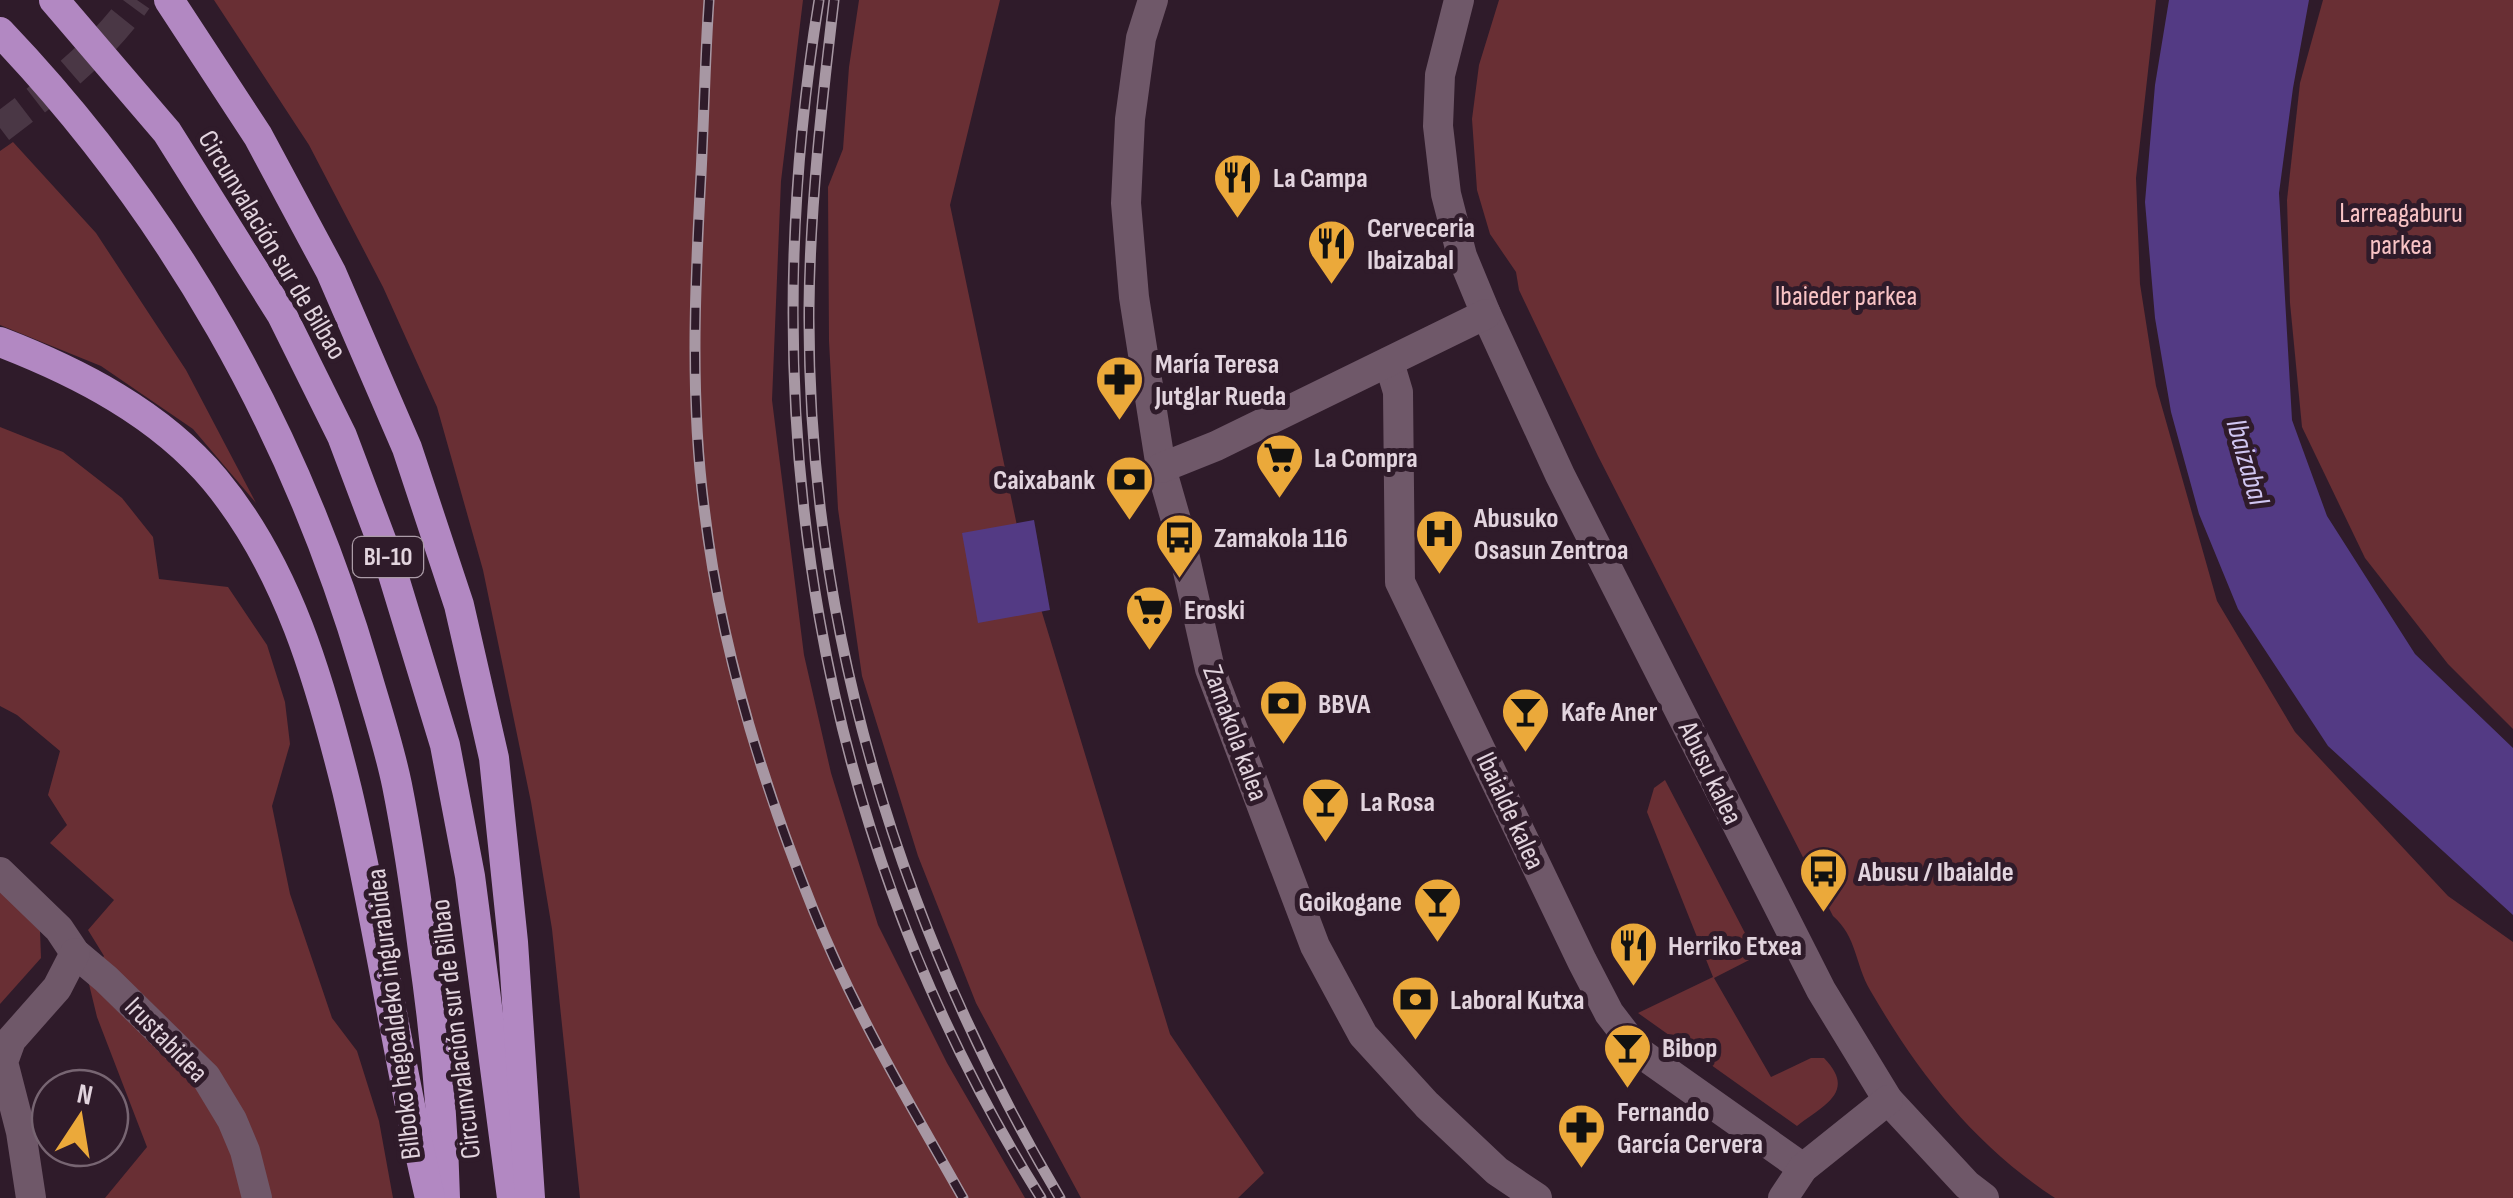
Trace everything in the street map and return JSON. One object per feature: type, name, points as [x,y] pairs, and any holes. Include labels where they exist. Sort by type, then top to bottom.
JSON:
[{"type":"highway","name":"Circunvalación sur de Bilbao","points":[[54,0],[167,132],[282,315],[342,436],[388,558],[446,745],[470,876],[512,1198]]},
{"type":"highway","points":[[170,0],[258,136],[331,272],[407,448],[459,605],[494,758],[513,942],[530,1198]]},
{"type":"highway","name":"Bilboko hegoaldeko ingurabidea","points":[[0,35],[28,62],[112,164],[206,300],[286,449],[329,556],[371,688],[399,799],[434,1026],[444,1122],[445,1198]]},
{"type":"highway","points":[[0,342],[62,367],[123,402],[174,440],[212,476],[241,514],[283,590],[307,647],[335,741],[362,853],[430,1198]]},
{"type":"street","name":"Zamakola kalea","points":[[1152,0],[1141,38],[1130,119],[1126,203],[1134,297],[1161,468],[1210,668],[1315,946],[1363,1035],[1428,1106],[1497,1171],[1537,1198]]},
{"type":"street","name":"Abusu kalea","points":[[1460,0],[1440,75],[1438,126],[1446,194],[1462,256],[1486,314],[1560,475],[1821,990],[1888,1100],[1967,1185],[1984,1198]]},
{"type":"street","points":[[1161,468],[1216,446],[1486,314]]},
{"type":"street","name":"Ibaialde kalea","points":[[1389,362],[1398,392],[1400,582],[1582,961],[1609,1013],[1640,1052],[1803,1168]]},
{"type":"street","name":"Irustabidea","points":[[0,872],[59,929],[75,953],[106,978],[206,1077],[246,1151],[257,1198]]},
{"type":"street","points":[[31,1198],[21,1132],[3,1062],[11,1040],[57,988],[75,953]]},
{"type":"street","points":[[1782,1198],[1803,1168],[1888,1100]]},
{"type":"green space","points":[[214,0],[803,0],[781,181],[772,400],[804,655],[831,773],[878,925],[947,1063],[1025,1198],[580,1198],[552,929],[531,802],[483,570],[437,407],[383,287],[309,145]]},
{"type":"green space","points":[[859,0],[1000,0],[950,205],[1020,540],[1170,1034],[1264,1173],[1238,1198],[1081,1198],[976,1003],[918,856],[862,676],[838,509],[829,341],[828,187],[843,149]]},
{"type":"green space","name":"Ibaieder parkea","points":[[1499,0],[2156,0],[2136,178],[2140,284],[2156,386],[2217,601],[2295,732],[2448,896],[2513,942],[2513,1198],[2055,1198],[1999,1155],[1950,1105],[1908,1050],[1870,990],[1847,933],[1833,916],[1598,456],[1519,290],[1516,272],[1490,234],[1477,190],[1472,119],[1479,65]]},
{"type":"green space","name":"Larreagaburu parkea","points":[[2323,0],[2513,0],[2513,729],[2448,664],[2365,558],[2302,427],[2290,303],[2287,200],[2300,83]]},
{"type":"green space","points":[[13,142],[96,233],[186,370],[256,503],[193,429],[101,366],[0,325],[0,151]]},
{"type":"green space","points":[[0,427],[63,452],[122,498],[153,537],[159,579],[228,587],[267,645],[285,702],[290,744],[272,806],[290,894],[332,1018],[357,1051],[379,1121],[393,1198],[105,1198],[147,1147],[130,1103],[130,1068],[117,1068],[88,980],[104,956],[88,930],[114,900],[50,843],[67,825],[48,795],[60,751],[0,706]]},
{"type":"green space","points":[[1665,780],[1757,956],[1714,978],[1771,1077],[1811,1058],[1824,1058],[1838,1080],[1833,1097],[1797,1126],[1638,1013],[1713,977],[1647,812],[1654,788]]},
{"type":"green space","points":[[0,891],[40,931],[41,958],[0,1004]]},
{"type":"water","name":"Ibaizabal","points":[[2169,0],[2309,0],[2279,193],[2292,420],[2327,516],[2415,654],[2513,748],[2513,915],[2328,746],[2238,609],[2199,514],[2171,412],[2155,318],[2145,202],[2155,85]]},
{"type":"water","points":[[1034,520],[1050,610],[978,623],[962,533]]},
{"type":"tunnel","points":[[0,128],[91,53],[137,0]]},
{"type":"railway","points":[[709,0],[695,383],[704,507],[720,610],[760,762],[813,909],[864,1020],[963,1198]]},
{"type":"railway","points":[[819,0],[800,156],[793,312],[800,467],[820,620],[854,770],[901,917],[964,1060],[1041,1198]]},
{"type":"railway","points":[[834,0],[814,192],[809,308],[813,426],[825,542],[845,657],[873,770],[909,881],[953,989],[1003,1095],[1060,1198]]},
{"type":"place","name":"La Campa","points":[[1238,220]]},
{"type":"place","name":"Cerveceria Ibaizabal","points":[[1332,286]]},
{"type":"place","name":"María Teresa Jutglar Rueda","points":[[1120,422]]},
{"type":"place","name":"La Compra","points":[[1279,500]]},
{"type":"place","name":"Caixabank","points":[[1130,522]]},
{"type":"place","name":"Abusuko Osasun Zentroa","points":[[1439,576]]},
{"type":"place","name":"Zamakola 116","points":[[1179,580]]},
{"type":"place","name":"Eroski","points":[[1149,652]]},
{"type":"place","name":"BBVA","points":[[1283,746]]},
{"type":"place","name":"Kafe Aner","points":[[1526,754]]},
{"type":"place","name":"La Rosa","points":[[1325,844]]},
{"type":"place","name":"Abusu / Ibaialde","points":[[1823,914]]},
{"type":"place","name":"Goikogane","points":[[1437,944]]},
{"type":"place","name":"Herriko Etxea","points":[[1633,988]]},
{"type":"place","name":"Laboral Kutxa","points":[[1415,1042]]},
{"type":"place","name":"Bibop","points":[[1627,1090]]},
{"type":"place","name":"Fernando García Cervera","points":[[1582,1170]]}]
